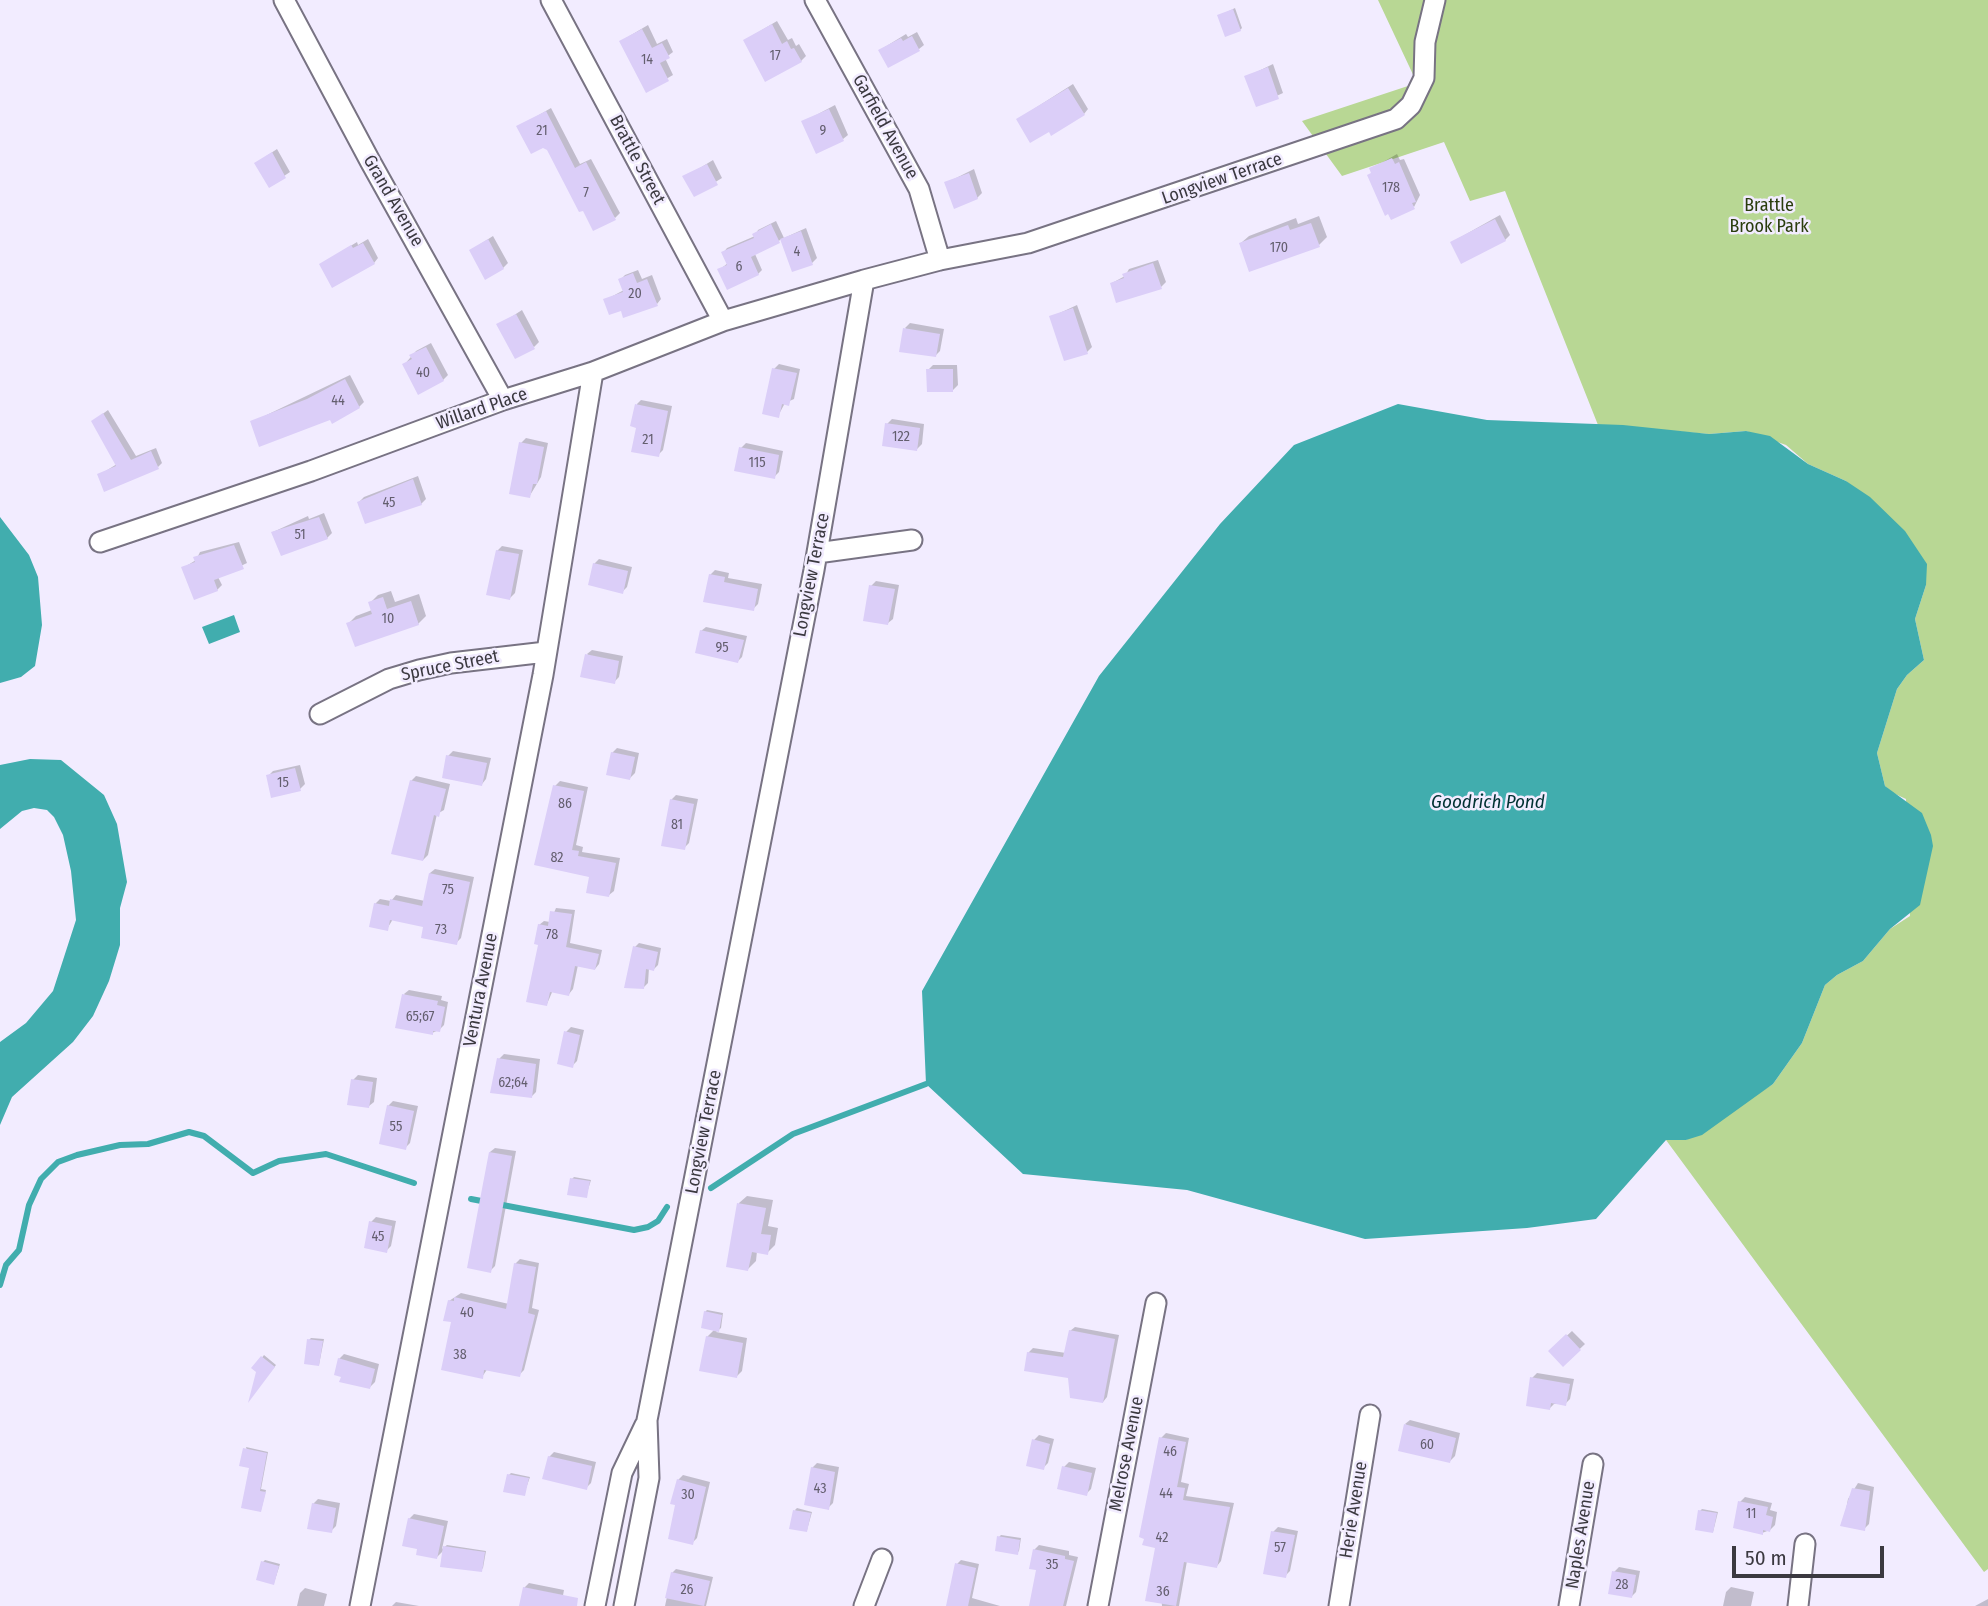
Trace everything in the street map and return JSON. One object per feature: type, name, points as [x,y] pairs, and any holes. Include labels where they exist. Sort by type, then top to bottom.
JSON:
[{"type":"street","name":"Grand Avenue","points":[[284,0],[503,400]]},
{"type":"street","name":"Brattle Street","points":[[551,0],[723,321]]},
{"type":"street","name":"Garfield Avenue","points":[[815,0],[919,189],[940,260]]},
{"type":"street","name":"Longview Terrace","points":[[624,1606],[649,1478],[647,1420],[817,553],[864,280],[940,260],[1028,243],[1400,116],[1411,105],[1424,78],[1425,42],[1435,0]]},
{"type":"street","name":"Willard Place","points":[[100,542],[311,471],[503,400],[593,372],[723,321],[864,280]]},
{"type":"street","name":"Ventura Avenue","points":[[359,1606],[547,652],[593,372]]},
{"type":"street","points":[[817,553],[912,540]]},
{"type":"street","name":"Spruce Street","points":[[320,714],[389,679],[419,670],[451,663],[547,652]]},
{"type":"street","name":"Melrose Avenue","points":[[1098,1606],[1156,1303]]},
{"type":"street","name":"Herie Avenue","points":[[1339,1606],[1370,1415]]},
{"type":"street","name":"Longview Terrace","points":[[596,1606],[622,1473],[647,1420]]},
{"type":"street","name":"Naples Avenue","points":[[1569,1606],[1592,1464]]},
{"type":"street","points":[[1798,1606],[1805,1544]]},
{"type":"street","points":[[864,1606],[882,1559]]},
{"type":"green space","name":"Brattle Brook Park","points":[[1378,0],[1988,0],[1988,1569],[1984,1572],[1666,1140],[1686,1140],[1773,1084],[1802,1043],[1825,985],[1863,961],[1890,929],[1910,916],[1906,799],[1885,786],[1877,753],[1897,689],[1907,675],[1924,660],[1915,619],[1926,585],[1846,481],[1808,464],[1786,445],[1746,431],[1709,434],[1598,425],[1505,191],[1470,201],[1444,142],[1342,176],[1302,121],[1417,83]]},
{"type":"water","name":"Goodrich Pond","points":[[1398,404],[1487,420],[1623,425],[1709,434],[1746,431],[1770,436],[1808,464],[1846,481],[1870,497],[1905,531],[1927,564],[1926,585],[1915,619],[1924,660],[1907,675],[1897,689],[1877,753],[1885,786],[1922,813],[1931,835],[1933,846],[1920,905],[1890,929],[1863,961],[1825,985],[1802,1043],[1773,1084],[1702,1135],[1686,1140],[1666,1140],[1596,1219],[1527,1228],[1365,1239],[1187,1190],[1023,1174],[926,1084],[922,991],[1099,676],[1220,524],[1294,445]]},
{"type":"water","points":[[0,517],[29,555],[38,577],[42,625],[35,666],[21,677],[0,683]]},
{"type":"water","points":[[234,615],[240,632],[209,644],[202,627]]},
{"type":"water","points":[[30,759],[61,760],[104,795],[117,824],[127,882],[120,908],[120,945],[109,981],[93,1016],[73,1042],[12,1097],[0,1125],[0,1042],[26,1023],[53,991],[76,920],[71,871],[63,835],[54,817],[47,810],[34,808],[22,811],[0,829],[0,765]]},
{"type":"building","points":[[1233,9],[1241,31],[1225,37],[1217,15]]},
{"type":"building","points":[[772,24],[782,44],[787,41],[802,62],[765,82],[743,40]]},
{"type":"building","points":[[642,29],[652,48],[662,43],[670,58],[660,63],[669,81],[646,93],[619,41]]},
{"type":"building","points":[[912,36],[920,51],[888,68],[878,50],[901,38],[903,41]]},
{"type":"building","points":[[1268,67],[1279,99],[1256,107],[1244,76]]},
{"type":"building","points":[[1068,88],[1085,115],[1051,136],[1049,132],[1030,143],[1016,119]]},
{"type":"building","points":[[829,109],[844,141],[816,154],[801,121]]},
{"type":"building","points":[[546,111],[575,168],[586,162],[616,220],[593,231],[583,211],[579,212],[547,150],[543,148],[531,154],[516,126]]},
{"type":"building","points":[[272,152],[286,178],[269,188],[254,163]]},
{"type":"building","points":[[1392,158],[1395,164],[1399,162],[1416,202],[1412,203],[1415,209],[1391,220],[1388,214],[1385,216],[1367,175],[1371,173],[1369,168]]},
{"type":"building","points":[[707,164],[718,185],[694,197],[682,176]]},
{"type":"building","points":[[969,173],[978,199],[954,209],[944,182]]},
{"type":"building","points":[[1495,219],[1506,241],[1461,264],[1450,242]]},
{"type":"building","points":[[1311,223],[1320,247],[1249,272],[1239,243],[1288,225],[1290,230]]},
{"type":"building","points":[[771,224],[780,243],[751,257],[759,275],[727,290],[717,269],[727,265],[721,252],[754,238],[752,234]]},
{"type":"building","points":[[801,231],[813,265],[792,272],[780,239]]},
{"type":"building","points":[[488,239],[504,269],[485,280],[469,250]]},
{"type":"building","points":[[363,243],[375,264],[332,288],[319,264],[351,245],[353,248]]},
{"type":"building","points":[[1153,263],[1162,289],[1116,303],[1110,283],[1124,278],[1122,274]]},
{"type":"building","points":[[633,273],[637,283],[647,279],[658,306],[623,318],[621,311],[609,315],[603,299],[623,292],[618,279]]},
{"type":"building","points":[[1073,308],[1088,354],[1064,361],[1049,316]]},
{"type":"building","points":[[516,314],[535,349],[515,359],[496,324]]},
{"type":"building","points":[[903,328],[940,334],[936,357],[899,352]]},
{"type":"building","points":[[426,347],[444,381],[418,395],[402,364],[412,359],[409,355]]},
{"type":"building","points":[[772,368],[797,373],[789,406],[782,404],[779,418],[762,414]]},
{"type":"building","points":[[926,369],[953,369],[953,392],[927,392]]},
{"type":"building","points":[[345,379],[360,408],[332,424],[330,420],[259,447],[250,421],[307,399]]},
{"type":"building","points":[[635,404],[668,411],[659,457],[631,452],[636,428],[630,426]]},
{"type":"building","points":[[103,413],[131,460],[151,451],[159,469],[104,492],[97,474],[116,466],[91,421]]},
{"type":"building","points":[[885,423],[920,428],[917,451],[882,446]]},
{"type":"building","points":[[519,442],[544,447],[537,484],[533,484],[530,498],[509,494]]},
{"type":"building","points":[[739,447],[779,455],[775,479],[734,471]]},
{"type":"building","points":[[413,479],[422,505],[365,524],[357,502]]},
{"type":"building","points":[[319,517],[328,539],[281,556],[271,532]]},
{"type":"building","points":[[234,545],[244,569],[214,580],[218,591],[194,600],[181,567],[195,562],[193,557]]},
{"type":"building","points":[[496,550],[519,554],[510,600],[486,595]]},
{"type":"building","points":[[593,563],[628,571],[623,594],[588,585]]},
{"type":"building","points":[[709,574],[725,577],[724,582],[758,589],[754,611],[703,602]]},
{"type":"building","points":[[869,585],[895,589],[888,625],[863,621]]},
{"type":"building","points":[[383,597],[387,609],[411,601],[419,625],[355,647],[346,623],[372,614],[368,602]]},
{"type":"building","points":[[700,630],[744,640],[738,663],[695,653]]},
{"type":"building","points":[[585,654],[619,661],[615,684],[580,677]]},
{"type":"building","points":[[611,752],[635,757],[630,780],[606,775]]},
{"type":"building","points":[[446,755],[487,763],[482,786],[442,778]]},
{"type":"building","points":[[295,768],[301,791],[271,798],[266,775]]},
{"type":"building","points":[[410,780],[446,789],[439,817],[434,815],[423,861],[391,854]]},
{"type":"building","points":[[553,785],[584,791],[572,850],[579,851],[578,856],[616,863],[609,897],[586,893],[589,877],[534,865]]},
{"type":"building","points":[[670,799],[694,804],[685,850],[661,846]]},
{"type":"building","points":[[429,873],[470,882],[457,945],[421,938],[423,927],[390,920],[388,931],[369,927],[374,903],[389,906],[390,899],[422,906]]},
{"type":"building","points":[[550,911],[572,914],[566,947],[599,954],[595,970],[575,966],[569,996],[550,992],[547,1006],[526,1002],[538,945],[534,944],[538,924],[548,926]]},
{"type":"building","points":[[633,946],[658,952],[654,971],[646,969],[644,989],[624,988]]},
{"type":"building","points":[[402,994],[438,1001],[437,1005],[445,1007],[440,1032],[433,1031],[433,1035],[395,1028]]},
{"type":"building","points":[[564,1031],[580,1035],[573,1068],[557,1064]]},
{"type":"building","points":[[497,1058],[536,1064],[532,1098],[490,1093]]},
{"type":"building","points":[[351,1079],[373,1082],[369,1108],[347,1105]]},
{"type":"building","points":[[387,1105],[414,1111],[406,1150],[379,1144]]},
{"type":"building","points":[[489,1152],[512,1156],[491,1273],[467,1268]]},
{"type":"building","points":[[570,1178],[590,1181],[587,1198],[567,1195]]},
{"type":"building","points":[[737,1203],[766,1208],[761,1234],[771,1235],[768,1255],[752,1252],[748,1271],[726,1267]]},
{"type":"building","points":[[369,1221],[392,1226],[387,1253],[364,1248]]},
{"type":"building","points":[[514,1263],[536,1267],[528,1313],[535,1315],[520,1377],[484,1370],[483,1379],[441,1370],[451,1322],[443,1321],[448,1300],[454,1301],[454,1297],[506,1309]]},
{"type":"building","points":[[704,1311],[722,1315],[719,1332],[701,1328]]},
{"type":"building","points":[[1069,1330],[1115,1339],[1103,1403],[1070,1398],[1068,1378],[1024,1371],[1027,1352],[1063,1357]]},
{"type":"building","points":[[1566,1334],[1581,1350],[1563,1367],[1548,1351]]},
{"type":"building","points":[[706,1336],[743,1343],[737,1378],[699,1371]]},
{"type":"building","points":[[307,1339],[323,1341],[319,1366],[304,1364]]},
{"type":"building","points":[[261,1356],[275,1367],[248,1403],[256,1372],[251,1368]]},
{"type":"building","points":[[338,1358],[375,1369],[370,1389],[339,1382],[341,1377],[334,1375]]},
{"type":"building","points":[[1530,1377],[1570,1384],[1566,1406],[1551,1403],[1550,1410],[1526,1406]]},
{"type":"building","points":[[1404,1424],[1456,1438],[1450,1463],[1398,1451]]},
{"type":"building","points":[[1159,1437],[1186,1442],[1177,1487],[1185,1488],[1183,1500],[1230,1507],[1217,1568],[1184,1562],[1176,1606],[1145,1601],[1155,1548],[1142,1545],[1144,1539],[1139,1537]]},
{"type":"building","points":[[1032,1439],[1050,1444],[1044,1470],[1026,1466]]},
{"type":"building","points":[[243,1448],[267,1453],[260,1491],[266,1492],[261,1512],[241,1508],[249,1468],[239,1466]]},
{"type":"building","points":[[548,1456],[592,1466],[587,1490],[542,1479]]},
{"type":"building","points":[[1062,1466],[1092,1473],[1087,1496],[1057,1489]]},
{"type":"building","points":[[811,1467],[835,1472],[829,1510],[804,1505]]},
{"type":"building","points":[[507,1474],[529,1478],[525,1496],[503,1492]]},
{"type":"building","points":[[677,1479],[706,1487],[693,1545],[668,1539],[675,1505],[670,1504]]},
{"type":"building","points":[[1852,1488],[1870,1491],[1865,1531],[1840,1526]]},
{"type":"building","points":[[1738,1501],[1768,1507],[1766,1515],[1773,1517],[1770,1532],[1763,1530],[1763,1535],[1733,1528]]},
{"type":"building","points":[[312,1503],[336,1508],[332,1533],[307,1529]]},
{"type":"building","points":[[793,1510],[811,1513],[807,1532],[789,1529]]},
{"type":"building","points":[[1698,1510],[1717,1513],[1713,1533],[1695,1530]]},
{"type":"building","points":[[408,1518],[444,1526],[437,1559],[416,1555],[417,1549],[402,1546]]},
{"type":"building","points":[[1271,1531],[1295,1535],[1286,1578],[1263,1574]]},
{"type":"building","points":[[997,1536],[1020,1540],[1018,1555],[995,1551]]},
{"type":"building","points":[[443,1546],[485,1552],[482,1572],[440,1567]]},
{"type":"building","points":[[1033,1549],[1065,1556],[1065,1559],[1074,1561],[1063,1606],[1029,1606],[1036,1570],[1029,1569]]},
{"type":"building","points":[[261,1561],[279,1566],[274,1585],[256,1580]]},
{"type":"building","points":[[955,1563],[976,1568],[968,1606],[946,1606]]},
{"type":"building","points":[[1612,1571],[1636,1575],[1632,1598],[1608,1594]]},
{"type":"building","points":[[671,1572],[710,1581],[704,1606],[665,1598]]},
{"type":"building","points":[[523,1587],[578,1598],[577,1606],[519,1606]]},
{"type":"waterway","points":[[711,1188],[793,1134],[926,1084]]},
{"type":"waterway","points":[[0,1285],[6,1265],[19,1250],[29,1205],[41,1179],[58,1162],[77,1155],[120,1145],[148,1144],[189,1132],[204,1136],[253,1173],[279,1161],[326,1154],[414,1183]]},
{"type":"waterway","points":[[471,1199],[634,1230],[648,1227],[658,1221],[667,1207]]}]
